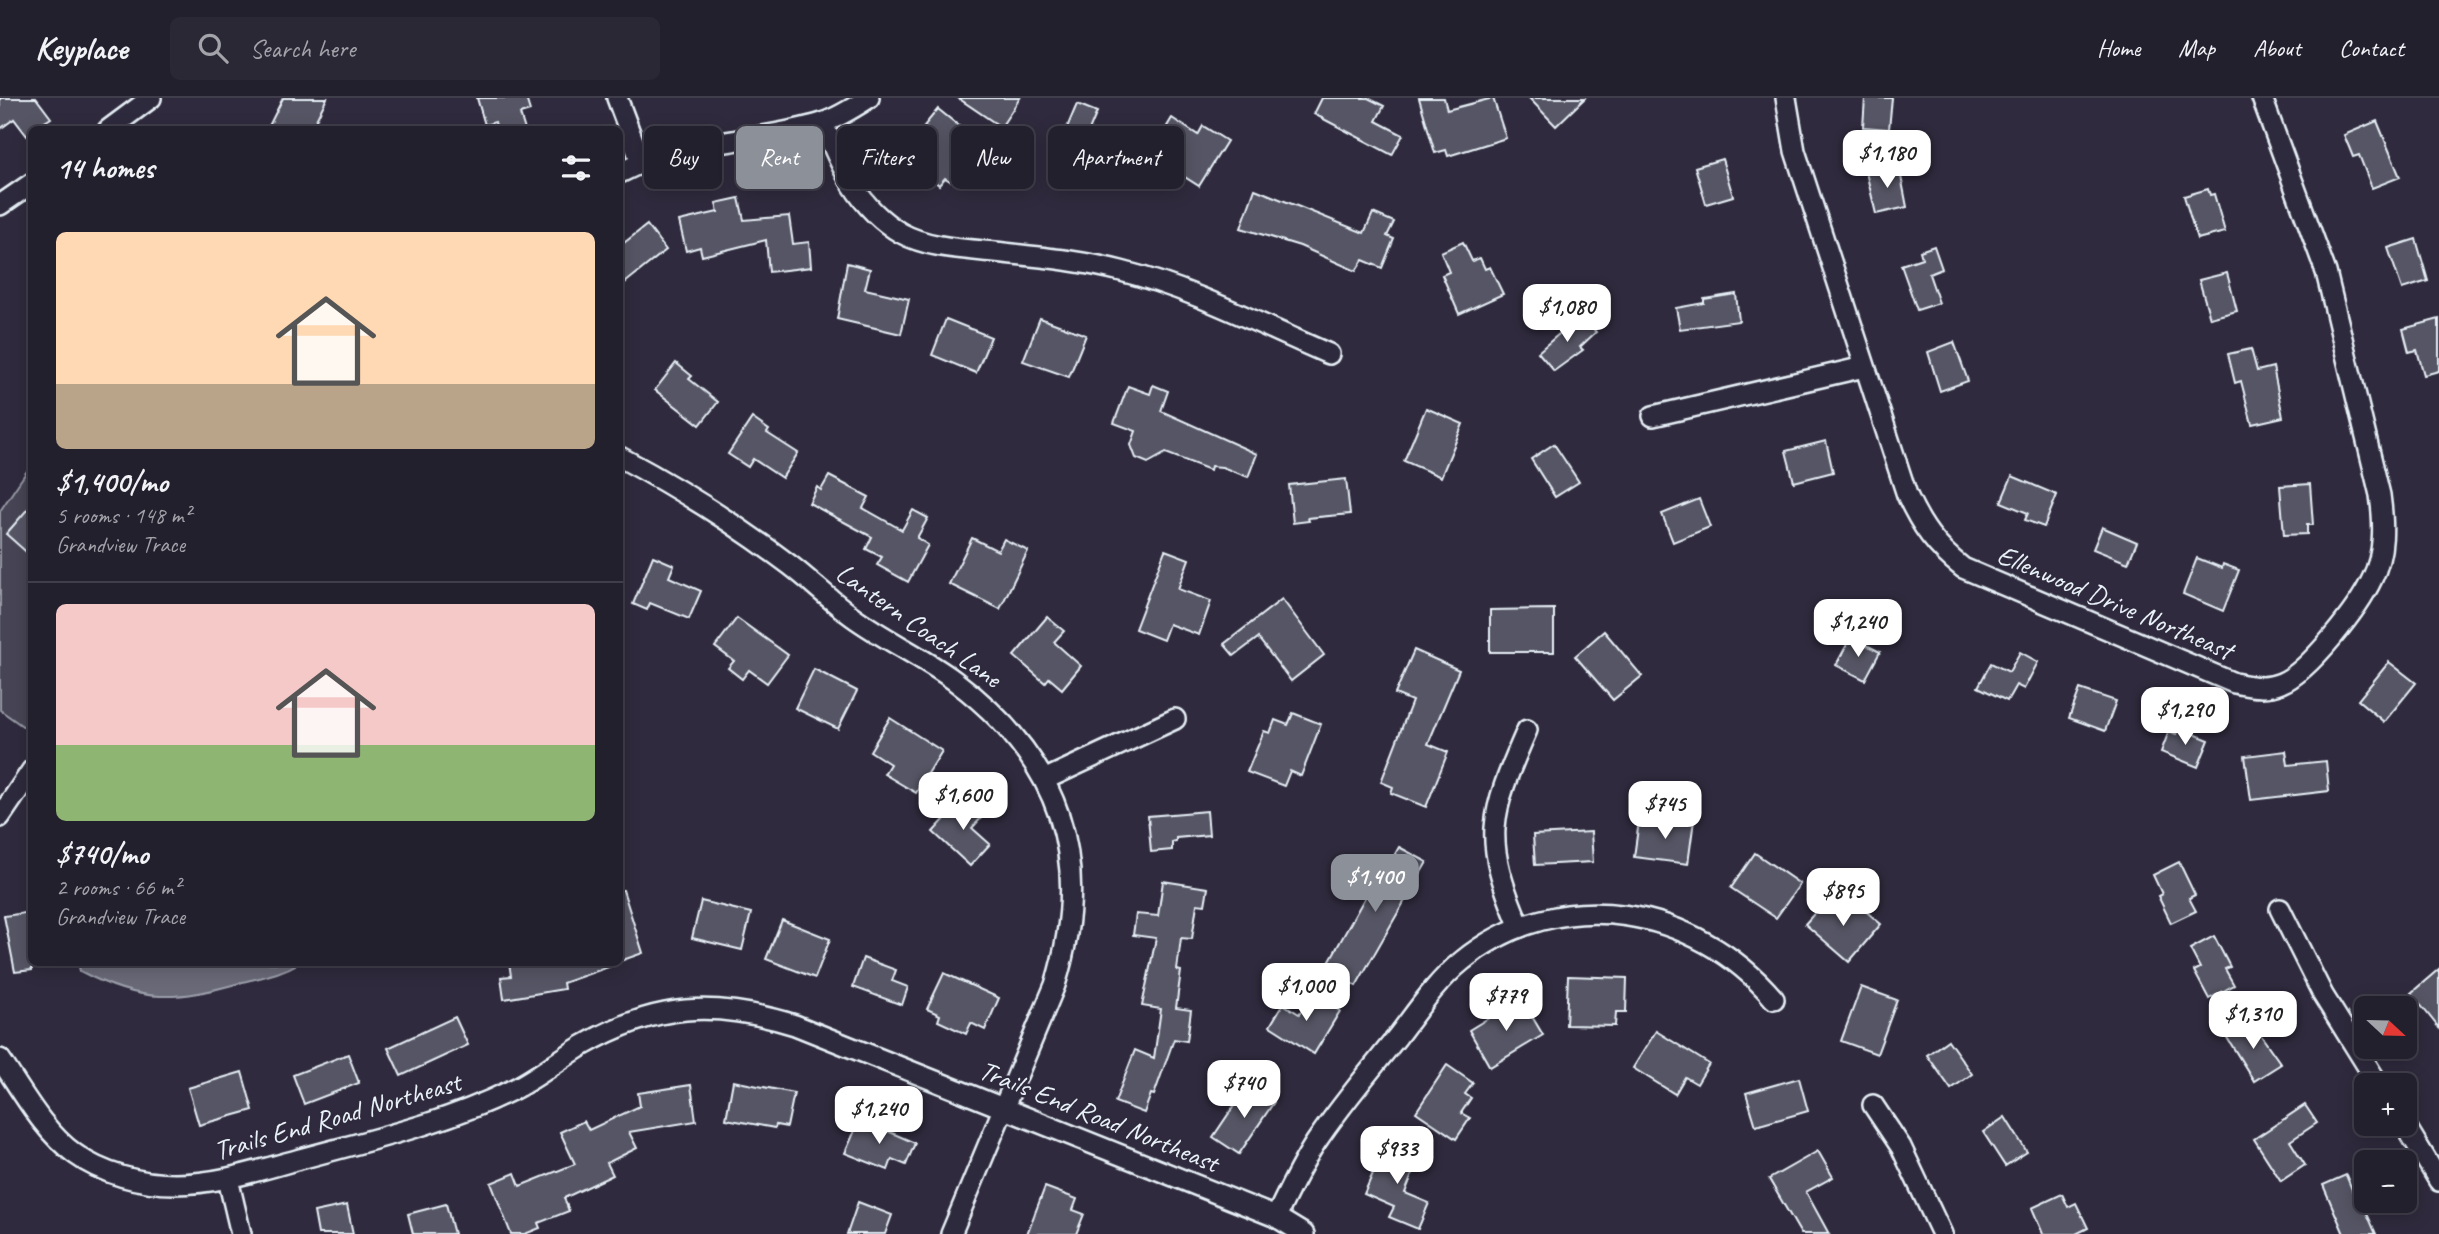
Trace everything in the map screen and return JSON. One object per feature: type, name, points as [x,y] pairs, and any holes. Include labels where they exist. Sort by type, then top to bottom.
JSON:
[{"type":"street","points":[[113,126],[151,98]]},
{"type":"street","points":[[617,98],[641,162]]},
{"type":"street","points":[[623,171],[641,162],[823,122],[869,98]]},
{"type":"street","name":"Ellenwood Drive Northeast","points":[[1786,98],[1795,151],[1907,495],[1919,522],[1939,550],[1963,568],[2234,683],[2259,688],[2279,684],[2311,663],[2372,579],[2385,527],[2380,495],[2326,272],[2262,98]]},
{"type":"street","points":[[823,122],[845,176],[860,198],[881,220],[904,234],[936,245],[1076,261],[1122,271],[1165,285],[1329,354]]},
{"type":"street","points":[[0,205],[28,186]]},
{"type":"street","points":[[1653,416],[1864,367]]},
{"type":"street","name":"Lantern Coach Lane","points":[[623,459],[739,529],[790,565],[851,615],[953,680],[1013,733],[1046,779],[1067,846],[1070,918],[1066,952],[1055,985],[951,1234]]},
{"type":"street","points":[[1046,779],[1175,719]]},
{"type":"street","points":[[1520,927],[1500,880],[1493,838],[1496,809],[1527,730]]},
{"type":"street","points":[[0,817],[28,775]]},
{"type":"street","points":[[2280,909],[2323,995],[2372,1073]]},
{"type":"street","points":[[1276,1217],[1315,1143],[1435,988],[1462,961],[1520,927],[1559,917],[1603,913],[1660,922],[1695,935],[1726,952],[1753,973],[1774,999]]},
{"type":"street","name":"Trails End Road Northeast","points":[[0,1059],[53,1134],[91,1164],[153,1183],[200,1183],[228,1179],[431,1124],[472,1109],[513,1090],[609,1031],[635,1020],[698,1007],[760,1014],[795,1025],[1276,1217],[1304,1234]]},
{"type":"street","points":[[1873,1105],[1901,1147],[1942,1234]]},
{"type":"street","points":[[2411,1136],[2439,1181]]},
{"type":"street","points":[[228,1179],[241,1234]]},
{"type":"shaded area","points":[[28,469],[28,730],[0,710],[0,511]]},
{"type":"water","points":[[79,966],[294,966],[278,973],[179,996],[141,994],[102,982],[80,971]]},
{"type":"building","points":[[0,98],[36,98],[51,118],[38,126],[28,126],[27,136],[14,119],[0,129]]},
{"type":"building","points":[[283,98],[327,98],[313,126],[269,126]]},
{"type":"building","points":[[477,98],[526,98],[530,111],[520,114],[524,126],[496,126],[495,122],[485,125]]},
{"type":"building","points":[[958,98],[1020,98],[1000,126]]},
{"type":"building","points":[[1322,98],[1368,98],[1384,106],[1376,121],[1403,135],[1392,155],[1314,114]]},
{"type":"building","points":[[1419,98],[1444,98],[1447,110],[1493,98],[1506,138],[1448,156],[1446,150],[1435,153]]},
{"type":"building","points":[[1529,98],[1585,98],[1556,126]]},
{"type":"building","points":[[1865,98],[1892,98],[1889,129],[1863,127]]},
{"type":"building","points":[[1077,104],[1097,112],[1091,126],[1068,126]]},
{"type":"building","points":[[938,109],[959,126],[951,126],[951,180],[945,178],[939,185],[937,126],[924,126]]},
{"type":"building","points":[[1172,118],[1198,135],[1203,126],[1227,141],[1199,186],[1184,177],[1184,126],[1167,126]]},
{"type":"building","points":[[2377,121],[2400,177],[2372,188],[2359,155],[2353,157],[2344,135]]},
{"type":"building","points":[[1722,159],[1733,196],[1706,204],[1695,167]]},
{"type":"building","points":[[1899,166],[1907,207],[1876,214],[1866,172]]},
{"type":"building","points":[[1255,189],[1364,233],[1373,213],[1394,222],[1387,236],[1394,239],[1382,268],[1363,260],[1356,271],[1300,246],[1241,228]]},
{"type":"building","points":[[2208,189],[2210,195],[2214,194],[2225,232],[2197,239],[2184,196]]},
{"type":"building","points":[[739,198],[744,220],[789,216],[793,244],[809,242],[811,267],[769,272],[766,240],[702,256],[700,247],[686,251],[679,221],[718,212],[716,203]]},
{"type":"building","points":[[647,225],[666,250],[623,285],[623,244]]},
{"type":"building","points":[[2416,239],[2428,281],[2402,289],[2388,248]]},
{"type":"building","points":[[1463,242],[1472,261],[1480,258],[1485,269],[1490,267],[1503,294],[1459,314],[1442,275],[1449,272],[1441,252]]},
{"type":"building","points":[[1934,246],[1942,269],[1929,274],[1939,303],[1917,310],[1901,265],[1922,258],[1920,251]]},
{"type":"building","points":[[847,263],[870,269],[865,289],[909,299],[901,334],[837,319]]},
{"type":"building","points":[[2227,273],[2237,311],[2210,318],[2199,280]]},
{"type":"building","points":[[1736,294],[1739,321],[1680,329],[1676,308],[1704,303],[1704,299]]},
{"type":"building","points":[[1581,315],[1596,332],[1580,347],[1583,350],[1554,371],[1538,352]]},
{"type":"building","points":[[1040,318],[1086,335],[1069,377],[1023,361]]},
{"type":"building","points":[[946,319],[991,337],[976,373],[932,355]]},
{"type":"building","points":[[2439,319],[2439,371],[2424,375],[2417,350],[2409,352],[2403,329]]},
{"type":"building","points":[[1954,342],[1968,381],[1940,391],[1928,352]]},
{"type":"building","points":[[2251,349],[2257,371],[2273,367],[2283,417],[2252,424],[2241,381],[2235,383],[2228,354]]},
{"type":"building","points":[[676,363],[692,376],[689,379],[718,402],[700,425],[655,390]]},
{"type":"building","points":[[1153,385],[1168,391],[1161,411],[1257,454],[1248,477],[1222,467],[1211,466],[1210,470],[1166,453],[1148,463],[1136,458],[1131,445],[1136,431],[1114,423],[1128,386],[1150,394]]},
{"type":"building","points":[[1426,408],[1463,424],[1441,477],[1404,461]]},
{"type":"building","points":[[752,418],[769,430],[767,433],[798,453],[782,478],[753,459],[748,467],[728,454]]},
{"type":"building","points":[[1826,441],[1833,472],[1794,482],[1786,451]]},
{"type":"building","points":[[1554,444],[1579,482],[1555,497],[1531,459]]},
{"type":"building","points":[[829,476],[869,497],[863,508],[902,530],[913,510],[928,518],[917,538],[928,545],[908,582],[877,565],[882,557],[866,549],[872,537],[809,503],[817,487],[821,490]]},
{"type":"building","points":[[2012,476],[2057,495],[2044,527],[2025,520],[2028,513],[2001,502]]},
{"type":"building","points":[[1346,479],[1350,514],[1308,518],[1309,521],[1293,523],[1289,485]]},
{"type":"building","points":[[2310,484],[2313,525],[2307,525],[2307,534],[2284,535],[2280,486]]},
{"type":"building","points":[[1699,499],[1710,527],[1673,542],[1662,514]]},
{"type":"building","points":[[28,509],[28,553],[6,534]]},
{"type":"building","points":[[2102,527],[2137,542],[2128,563],[2093,549]]},
{"type":"building","points":[[972,538],[998,551],[1004,539],[1028,551],[1000,609],[949,584]]},
{"type":"building","points":[[1165,550],[1189,559],[1178,589],[1211,601],[1199,635],[1169,624],[1163,640],[1135,629]]},
{"type":"building","points":[[653,556],[674,565],[669,577],[701,591],[689,619],[650,603],[647,610],[633,604]]},
{"type":"building","points":[[2197,558],[2222,568],[2223,564],[2239,570],[2223,611],[2183,594]]},
{"type":"building","points":[[1282,599],[1324,655],[1291,681],[1258,638],[1234,656],[1224,644]]},
{"type":"building","points":[[1554,609],[1554,652],[1490,652],[1490,610]]},
{"type":"building","points":[[1047,617],[1064,631],[1054,642],[1081,666],[1062,689],[1049,678],[1045,683],[1014,656]]},
{"type":"building","points":[[737,618],[788,655],[767,683],[749,670],[742,679],[728,668],[734,661],[715,647]]},
{"type":"building","points":[[1604,631],[1642,676],[1613,700],[1575,656]]},
{"type":"building","points":[[1851,637],[1880,652],[1865,680],[1836,665]]},
{"type":"building","points":[[1414,650],[1459,670],[1428,744],[1448,752],[1426,807],[1391,793],[1393,787],[1381,782],[1412,701],[1395,694]]},
{"type":"building","points":[[2020,652],[2038,662],[2024,689],[2016,685],[2007,701],[1978,687],[1991,663],[2009,672]]},
{"type":"building","points":[[2389,662],[2416,683],[2384,722],[2358,700]]},
{"type":"building","points":[[814,669],[857,691],[838,729],[795,708]]},
{"type":"building","points":[[2080,689],[2116,701],[2105,731],[2069,718]]},
{"type":"building","points":[[1293,713],[1321,724],[1301,776],[1290,771],[1284,786],[1247,772],[1264,731],[1270,733],[1275,720],[1288,725]]},
{"type":"building","points":[[890,718],[942,751],[916,793],[884,774],[890,764],[870,751]]},
{"type":"building","points":[[2179,728],[2209,740],[2198,767],[2161,752],[2169,731],[2176,734]]},
{"type":"building","points":[[2286,751],[2288,765],[2326,761],[2329,791],[2251,800],[2245,756]]},
{"type":"building","points":[[964,798],[983,816],[972,828],[990,844],[970,866],[933,832]]},
{"type":"building","points":[[1207,811],[1209,835],[1176,838],[1176,841],[1172,842],[1172,850],[1151,852],[1148,816]]},
{"type":"building","points":[[1669,817],[1694,820],[1688,864],[1634,857],[1639,821],[1668,825]]},
{"type":"building","points":[[1591,832],[1593,862],[1535,865],[1533,835]]},
{"type":"building","points":[[1399,847],[1427,862],[1356,986],[1325,969],[1374,881],[1356,872],[1364,858],[1386,870]]},
{"type":"building","points":[[1755,853],[1800,884],[1776,918],[1731,888]]},
{"type":"building","points":[[2179,862],[2195,895],[2189,898],[2196,911],[2171,923],[2158,896],[2162,894],[2153,875]]},
{"type":"building","points":[[1163,881],[1208,888],[1205,905],[1197,904],[1192,939],[1181,938],[1177,970],[1181,971],[1176,1008],[1191,1010],[1187,1041],[1174,1039],[1154,1095],[1151,1094],[1144,1113],[1115,1102],[1135,1050],[1154,1058],[1161,1009],[1142,1006],[1156,938],[1133,935],[1136,914],[1158,916]]},
{"type":"building","points":[[623,890],[643,953],[623,960]]},
{"type":"building","points":[[1828,898],[1847,914],[1856,903],[1881,924],[1849,962],[1805,924]]},
{"type":"building","points":[[701,901],[751,913],[742,950],[692,938]]},
{"type":"building","points":[[28,913],[28,966],[32,966],[32,970],[15,972],[4,916]]},
{"type":"building","points":[[782,920],[830,939],[815,978],[766,959]]},
{"type":"building","points":[[2214,936],[2230,967],[2225,969],[2234,985],[2209,999],[2194,971],[2200,968],[2190,949]]},
{"type":"building","points":[[863,958],[896,970],[892,981],[908,987],[902,1005],[853,987]]},
{"type":"building","points":[[510,966],[611,966],[563,983],[564,989],[504,999],[501,977],[511,976]]},
{"type":"building","points":[[2439,969],[2439,1028],[2417,1000],[2417,996],[2411,993]]},
{"type":"building","points":[[944,973],[999,998],[985,1030],[971,1023],[966,1034],[938,1021],[940,1015],[927,1009]]},
{"type":"building","points":[[1568,976],[1627,978],[1626,1012],[1616,1012],[1615,1026],[1566,1025]]},
{"type":"building","points":[[1861,987],[1897,1000],[1877,1054],[1841,1041]]},
{"type":"building","points":[[1312,994],[1340,1011],[1314,1054],[1270,1026],[1283,1004],[1299,1014]]},
{"type":"building","points":[[1521,998],[1543,1035],[1490,1067],[1469,1030]]},
{"type":"building","points":[[455,1017],[468,1045],[401,1076],[388,1048]]},
{"type":"building","points":[[2250,1020],[2281,1064],[2254,1081],[2226,1036]]},
{"type":"building","points":[[1656,1031],[1709,1064],[1697,1084],[1685,1077],[1675,1094],[1633,1068]]},
{"type":"building","points":[[1948,1040],[1972,1074],[1951,1089],[1927,1055]]},
{"type":"building","points":[[348,1054],[359,1083],[304,1104],[293,1075]]},
{"type":"building","points":[[1447,1065],[1473,1083],[1465,1094],[1471,1098],[1461,1113],[1470,1118],[1456,1139],[1416,1112]]},
{"type":"building","points":[[242,1072],[253,1110],[199,1125],[188,1088]]},
{"type":"building","points":[[1799,1078],[1808,1111],[1756,1126],[1746,1093]]},
{"type":"building","points":[[733,1081],[794,1093],[787,1127],[776,1125],[775,1128],[726,1119]]},
{"type":"building","points":[[691,1085],[696,1121],[629,1132],[637,1148],[607,1163],[613,1175],[564,1198],[569,1211],[538,1223],[540,1228],[525,1234],[511,1234],[491,1183],[515,1173],[520,1186],[575,1164],[560,1132],[584,1121],[589,1130],[640,1106],[638,1093]]},
{"type":"building","points":[[1248,1085],[1274,1102],[1239,1154],[1213,1137]]},
{"type":"building","points":[[2305,1105],[2317,1123],[2290,1141],[2305,1165],[2281,1181],[2254,1139]]},
{"type":"building","points":[[2005,1117],[2027,1152],[2005,1166],[1983,1132]]},
{"type":"building","points":[[860,1119],[915,1143],[906,1165],[892,1159],[888,1170],[845,1153]]},
{"type":"building","points":[[1386,1143],[1419,1157],[1405,1193],[1429,1203],[1418,1229],[1389,1217],[1394,1207],[1364,1194]]},
{"type":"building","points":[[1818,1151],[1833,1177],[1806,1192],[1829,1234],[1801,1234],[1769,1179]]},
{"type":"building","points":[[2346,1175],[2354,1194],[2354,1213],[2367,1213],[2376,1234],[2344,1234],[2323,1185]]},
{"type":"building","points":[[1045,1187],[1077,1199],[1073,1210],[1084,1214],[1076,1234],[1027,1234]]},
{"type":"building","points":[[2062,1194],[2068,1207],[2076,1203],[2088,1228],[2076,1234],[2043,1234],[2032,1208]]},
{"type":"building","points":[[858,1202],[892,1215],[885,1234],[847,1234]]},
{"type":"building","points":[[446,1204],[454,1234],[413,1234],[408,1214]]},
{"type":"building","points":[[347,1205],[353,1234],[318,1234],[314,1212]]}]
